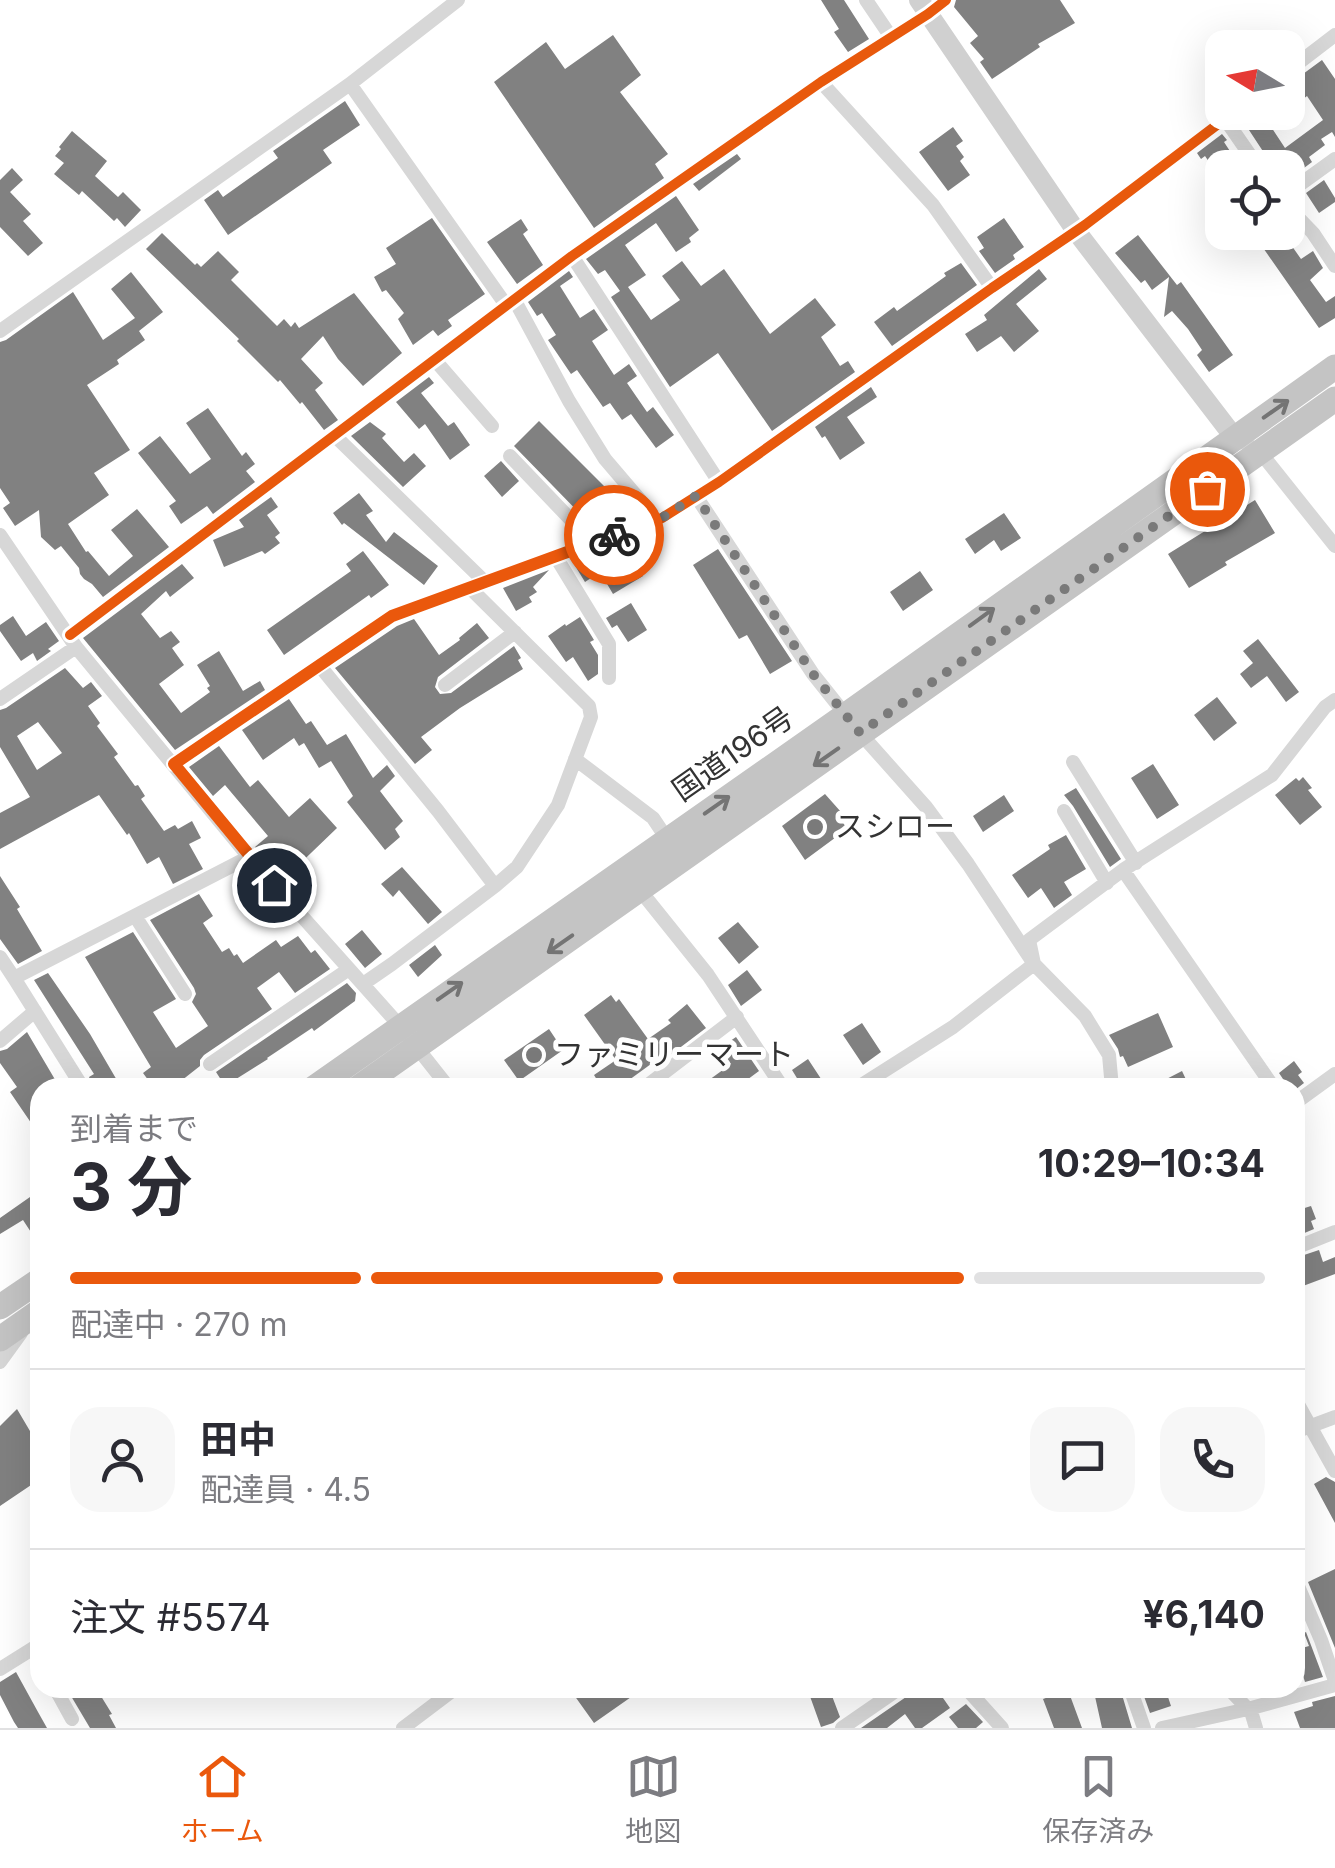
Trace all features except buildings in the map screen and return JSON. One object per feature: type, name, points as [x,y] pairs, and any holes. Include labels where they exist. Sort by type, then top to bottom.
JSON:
[{"type":"highway","name":"国道196号","points":[[332,1078],[408,1036],[640,889],[853,724],[1234,438],[1335,367]]},
{"type":"highway","name":"国道196号","points":[[368,1078],[408,1036],[667,839],[853,724],[1335,399]]},
{"type":"highway","points":[[0,1339],[18,1306]]},
{"type":"street","points":[[0,331],[350,84],[458,0]]},
{"type":"street","points":[[866,0],[892,37]]},
{"type":"street","points":[[0,699],[334,434],[572,256],[820,82],[892,37],[924,7],[946,0]]},
{"type":"street","points":[[924,7],[1076,231],[1234,438],[1260,452],[1335,546]]},
{"type":"street","points":[[1305,59],[1330,39],[1335,58]]},
{"type":"street","points":[[820,82],[933,205],[992,288]]},
{"type":"street","points":[[350,84],[510,302],[604,459],[657,520]]},
{"type":"street","points":[[174,764],[392,616],[657,520],[719,482],[1076,231],[1210,130]]},
{"type":"street","points":[[1305,181],[1335,159]]},
{"type":"street","points":[[1305,225],[1335,266]]},
{"type":"street","points":[[572,256],[719,482]]},
{"type":"street","points":[[434,359],[492,426]]},
{"type":"street","points":[[334,434],[478,585],[514,632],[589,706],[591,717],[558,805],[517,867],[363,984]]},
{"type":"street","points":[[510,456],[592,543]]},
{"type":"street","points":[[696,496],[813,674],[926,807],[1034,964],[1085,1016],[1109,1055],[1111,1078]]},
{"type":"street","points":[[0,535],[73,641],[249,858],[441,1078]]},
{"type":"street","points":[[556,556],[609,644],[609,678]]},
{"type":"street","points":[[445,685],[514,632]]},
{"type":"street","points":[[319,666],[495,886]]},
{"type":"street","points":[[1034,964],[1029,940],[1107,882],[1272,775],[1335,700]]},
{"type":"street","points":[[575,758],[653,818],[667,839]]},
{"type":"street","points":[[1073,762],[1130,867],[1267,1078]]},
{"type":"street","points":[[1064,811],[1107,882]]},
{"type":"street","points":[[14,978],[249,858]]},
{"type":"street","points":[[640,889],[738,1017],[776,1078]]},
{"type":"street","points":[[135,916],[184,994]]},
{"type":"street","points":[[0,957],[78,1078]]},
{"type":"street","points":[[872,1078],[952,1026],[1034,964]]},
{"type":"street","points":[[210,1064],[349,969]]},
{"type":"street","points":[[0,1042],[34,1011]]},
{"type":"street","points":[[657,1078],[738,1017]]},
{"type":"street","points":[[1305,1095],[1335,1074]]},
{"type":"street","points":[[1305,1244],[1335,1232]]},
{"type":"street","points":[[0,1362],[18,1306]]},
{"type":"street","points":[[1305,1427],[1335,1417]]},
{"type":"street","points":[[1305,1432],[1335,1471]]},
{"type":"street","points":[[1305,1602],[1335,1683],[1305,1692]]},
{"type":"street","points":[[0,1669],[30,1654]]},
{"type":"street","points":[[60,1698],[72,1719]]},
{"type":"street","points":[[406,1727],[443,1698]]},
{"type":"street","points":[[842,1728],[886,1698]]},
{"type":"street","points":[[975,1698],[1002,1728]]},
{"type":"street","points":[[1134,1698],[1144,1728]]},
{"type":"street","points":[[1238,1698],[1249,1709],[1256,1728]]},
{"type":"street","points":[[1162,1728],[1285,1698]]},
{"type":"cycle path","points":[[70,635],[572,256],[946,0]]},
{"type":"cycle path","points":[[174,764],[392,616],[662,518],[1085,225],[1210,130]]},
{"type":"way so far","points":[[614,535],[662,518],[696,496],[813,674],[860,733],[1207,489]]},
{"type":"place","name":"スシロー","points":[[815,827]]},
{"type":"place","name":"ファミリーマート","points":[[534,1055]]},
{"type":"route","points":[[274,885],[174,764],[392,616],[614,535]]}]
